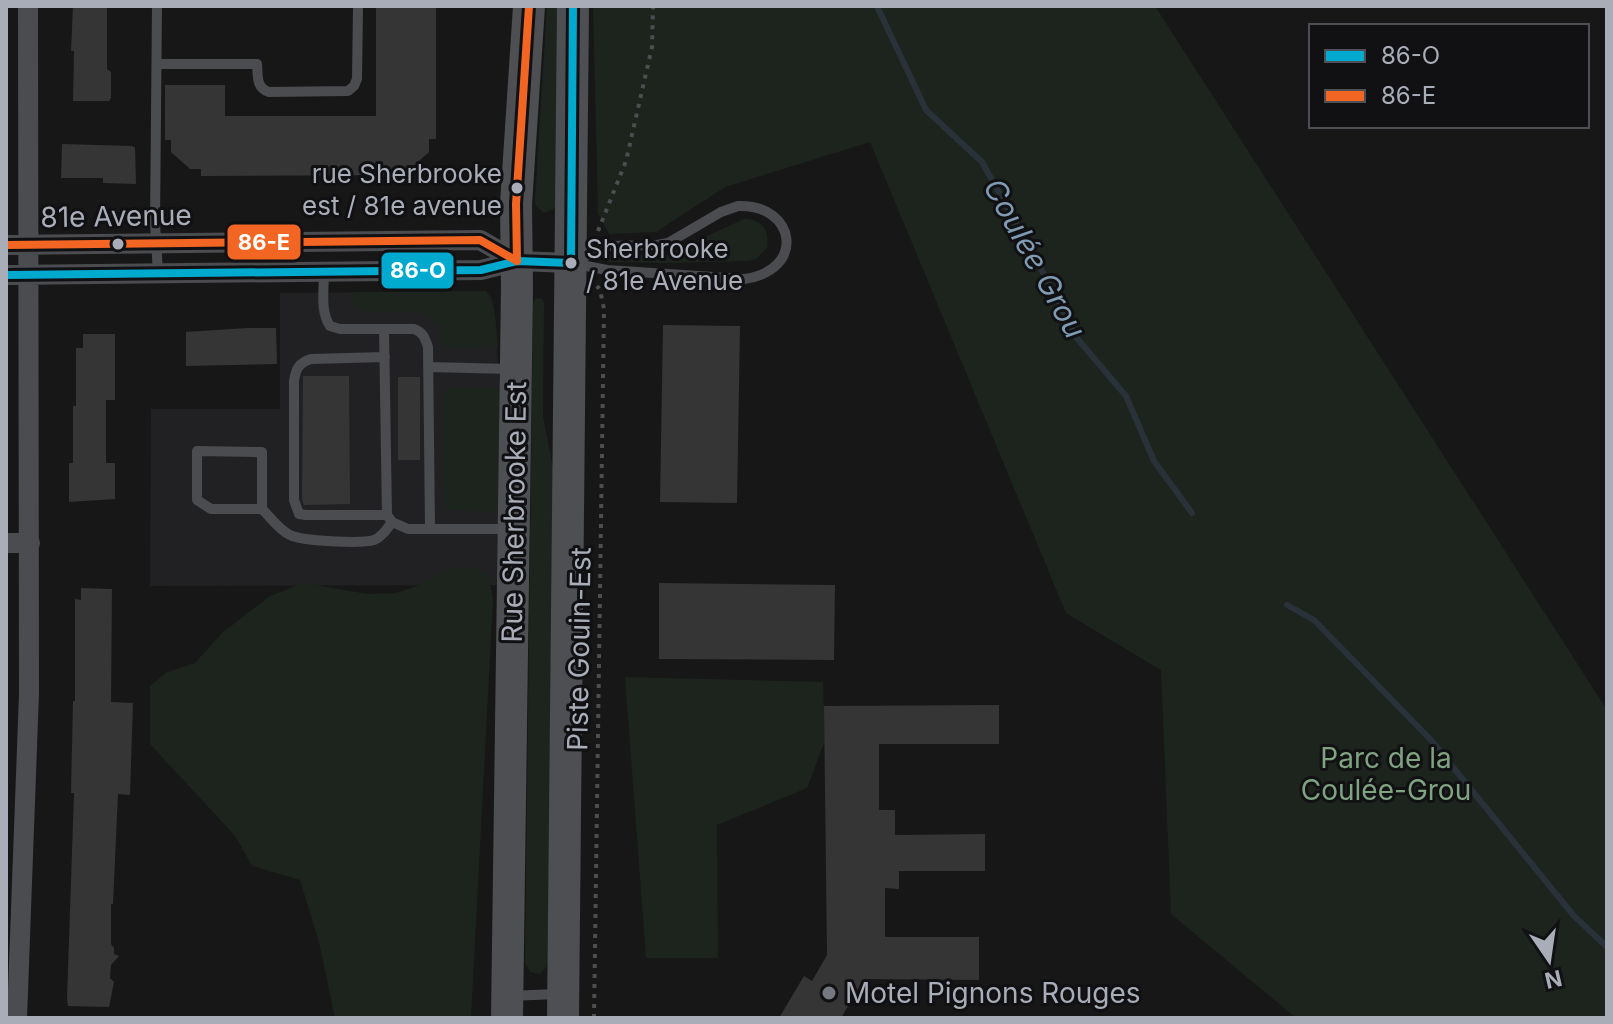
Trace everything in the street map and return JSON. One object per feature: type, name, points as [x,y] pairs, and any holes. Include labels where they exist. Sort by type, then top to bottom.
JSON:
[{"type":"main road","name":"Rue Sherbrooke Est","points":[[507,1007],[516,204],[529,6]]},
{"type":"main road","name":"Rue Sherbrooke Est","points":[[563,1006],[583,272],[573,6]]},
{"type":"street","points":[[17,1018],[15,821],[29,693],[28,6]]},
{"type":"street","name":"81e Avenue","points":[[6,245],[480,240],[517,261],[583,272]]},
{"type":"street","points":[[422,241],[422,271]]},
{"type":"street","points":[[323,242],[324,272]]},
{"type":"street","name":"81e Avenue","points":[[6,275],[481,270],[517,261]]},
{"type":"street","points":[[6,543],[30,543]]},
{"type":"lane","points":[[157,6],[155,223],[158,273]]},
{"type":"lane","points":[[157,64],[257,64],[259,85],[269,92],[348,91],[357,79],[358,6]]},
{"type":"lane","points":[[738,206],[753,206],[776,217],[786,241],[786,252],[779,263],[758,277],[744,279],[607,270],[583,272],[608,246],[668,243],[721,212],[738,206]]},
{"type":"lane","points":[[324,272],[324,311],[330,326],[340,329],[414,329],[425,337],[428,347],[430,528]]},
{"type":"lane","points":[[262,509],[211,509],[197,500],[197,451],[262,452],[262,509],[287,534],[301,539],[364,542],[383,534],[390,518],[384,329]]},
{"type":"lane","points":[[385,357],[311,359],[302,362],[296,370],[294,500],[299,514],[390,518],[400,527],[408,529],[514,529]]},
{"type":"lane","points":[[428,367],[516,369]]},
{"type":"lane","points":[[507,1007],[563,1006]]},
{"type":"path","points":[[596,233],[626,161],[652,47],[653,6]]},
{"type":"path","name":"Piste Gouin-Est","points":[[583,272],[600,290],[604,309],[594,1018]]},
{"type":"shaded area","points":[[486,291],[494,309],[500,388],[497,585],[150,586],[151,409],[280,409],[280,293]]},
{"type":"green space","points":[[547,6],[557,6],[558,198],[554,209],[544,213],[536,206],[535,200]]},
{"type":"green space","name":"Parc de la Coulée-Grou","points":[[593,6],[1155,6],[1607,710],[1607,1018],[1296,1018],[1171,914],[1161,670],[1066,613],[870,142],[725,187],[656,232],[609,234],[598,213]]},
{"type":"green space","points":[[744,219],[756,221],[766,232],[767,248],[756,259],[669,263],[608,262],[604,258],[610,254],[666,255]]},
{"type":"green space","points":[[486,291],[494,311],[498,347],[446,348],[440,342],[439,327],[423,312],[364,311],[358,309],[353,301],[353,292]]},
{"type":"green space","points":[[536,298],[544,303],[543,416],[555,478],[548,956],[547,966],[540,974],[530,972],[525,962],[533,303]]},
{"type":"green space","points":[[450,388],[500,388],[498,512],[451,510],[444,506],[443,396]]},
{"type":"green space","points":[[466,566],[484,573],[493,600],[471,1018],[335,1018],[319,942],[300,880],[252,866],[236,837],[150,744],[150,686],[167,672],[195,663],[223,632],[270,596],[303,583],[368,594],[396,593],[420,585],[448,569]]},
{"type":"green space","points":[[625,677],[823,682],[825,740],[807,788],[717,825],[718,958],[646,958]]},
{"type":"building","points":[[73,6],[107,6],[107,69],[111,72],[109,101],[73,101]]},
{"type":"building","points":[[376,6],[436,6],[436,139],[429,139],[429,152],[410,169],[400,168],[400,175],[201,176],[201,169],[190,169],[171,152],[171,140],[165,140],[165,85],[225,85],[225,116],[376,116]]},
{"type":"building","points":[[62,144],[135,147],[136,184],[103,183],[103,178],[61,178]]},
{"type":"building","points":[[663,325],[740,326],[737,503],[660,502]]},
{"type":"building","points":[[276,328],[277,364],[186,366],[186,332]]},
{"type":"building","points":[[83,334],[115,334],[115,400],[106,400],[106,463],[115,463],[115,499],[69,502],[73,406],[76,406],[76,348],[83,348]]},
{"type":"building","points":[[303,376],[349,376],[350,504],[304,505]]},
{"type":"building","points":[[398,377],[420,377],[420,460],[398,460]]},
{"type":"building","points":[[659,583],[835,585],[834,660],[659,659]]},
{"type":"building","points":[[81,588],[112,589],[111,702],[133,703],[130,795],[118,794],[111,944],[114,954],[119,956],[111,965],[110,978],[114,982],[109,1007],[68,1006],[67,999],[74,793],[71,793],[75,599],[81,600]]},
{"type":"building","points":[[999,705],[999,744],[879,744],[879,810],[895,810],[895,835],[985,834],[985,871],[899,871],[899,889],[885,888],[885,937],[979,937],[979,980],[864,979],[841,1018],[779,1018],[804,976],[812,981],[827,955],[824,706]]},
{"type":"waterway","name":"Coulée Grou","points":[[877,6],[926,110],[982,162],[1076,337],[1126,396],[1154,461],[1192,513]]},
{"type":"waterway","name":"Coulée Grou","points":[[1287,605],[1314,620],[1430,739],[1574,916],[1607,947]]},
{"type":"transit line","name":"86-E","points":[[517,261],[516,204],[529,6]]},
{"type":"transit line","name":"86-O","points":[[6,275],[481,270],[517,261],[571,263],[573,6]]},
{"type":"transit line","name":"86-E","points":[[6,245],[480,240],[517,261]]},
{"type":"place","name":"rue Sherbrooke est / 81e avenue","points":[[517,188]]},
{"type":"place","name":"Sherbrooke / 81e Avenue","points":[[571,263]]},
{"type":"place","name":"Motel Pignons Rouges","points":[[829,993]]}]
